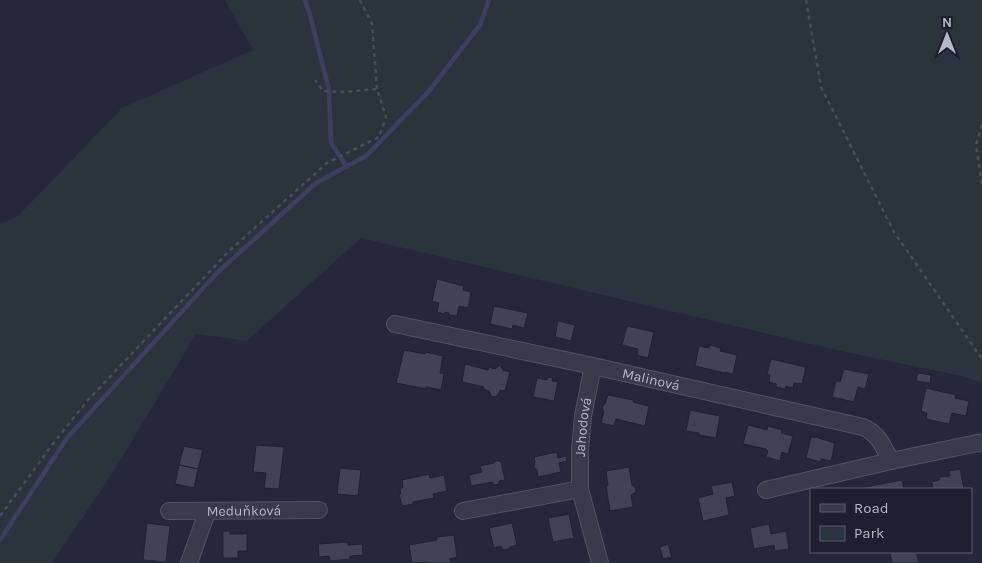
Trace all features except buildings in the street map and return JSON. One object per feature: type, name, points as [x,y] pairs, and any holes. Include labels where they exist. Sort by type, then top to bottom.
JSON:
[{"type":"street","name":"Malinová","points":[[396,324],[863,427],[878,437],[891,461]]},
{"type":"street","name":"Jahodová","points":[[593,366],[583,416],[580,450],[580,489],[600,563]]},
{"type":"street","points":[[766,490],[982,442]]},
{"type":"street","points":[[463,511],[580,489]]},
{"type":"street","name":"Meduňková","points":[[169,511],[319,510]]},
{"type":"street","points":[[189,563],[207,512]]},
{"type":"path","points":[[0,516],[87,401],[229,251],[327,163],[379,137],[386,117],[378,89],[372,24],[360,0]]},
{"type":"path","points":[[806,0],[821,87],[894,232],[982,359]]},
{"type":"path","points":[[314,80],[323,91],[344,92],[378,89]]},
{"type":"path","points":[[982,125],[976,145],[982,185]]},
{"type":"green space","points":[[225,0],[982,0],[982,383],[962,376],[845,352],[361,238],[247,341],[196,334],[112,474],[52,563],[0,563],[0,224],[18,216],[122,108],[253,50]]},
{"type":"waterway","points":[[305,0],[329,90],[331,143],[347,167]]},
{"type":"waterway","points":[[0,540],[67,438],[217,273],[316,183],[366,156],[429,91],[480,25],[489,0]]}]
